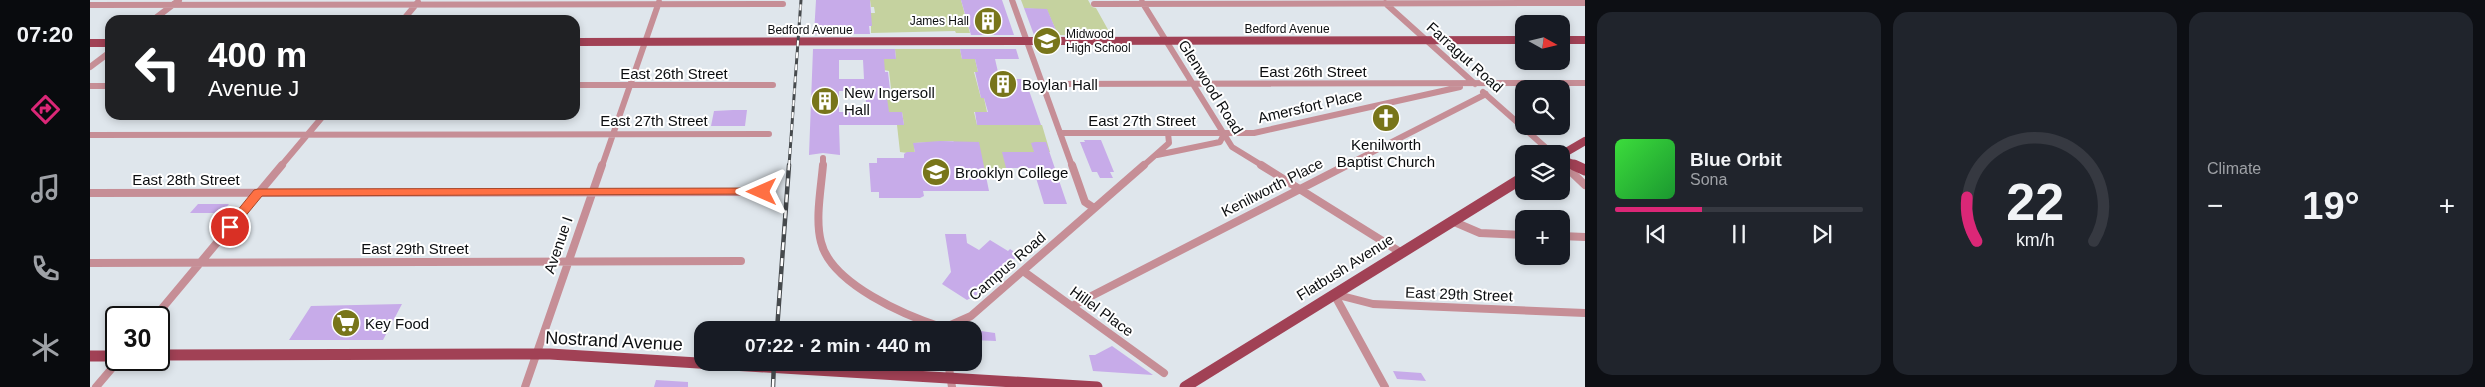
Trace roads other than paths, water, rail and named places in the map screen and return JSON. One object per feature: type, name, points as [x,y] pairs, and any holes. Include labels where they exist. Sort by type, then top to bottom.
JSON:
[{"type":"main road","name":"Bedford Avenue","points":[[580,42],[1515,40]]},
{"type":"main road","points":[[1570,40],[1585,40]]},
{"type":"main road","points":[[90,43],[105,43]]},
{"type":"main road","points":[[1570,150],[1585,141]]},
{"type":"main road","points":[[1570,164],[1585,170]]},
{"type":"main road","name":"Flatbush Avenue","points":[[1185,387],[1400,252],[1515,183]]},
{"type":"main road","name":"Nostrand Avenue","points":[[170,355],[536,354],[761,367],[951,383],[1097,387]]},
{"type":"main road","points":[[90,356],[105,356]]},
{"type":"street","points":[[159,15],[179,0]]},
{"type":"street","points":[[1012,0],[1085,202],[1094,208]]},
{"type":"street","points":[[407,15],[418,2]]},
{"type":"street","points":[[90,6],[418,2],[783,4]]},
{"type":"street","name":"Avenue I","points":[[525,387],[659,2]]},
{"type":"street","points":[[1094,4],[1142,2],[1585,3]]},
{"type":"street","name":"Glenwood Road","points":[[1142,2],[1232,147],[1400,252]]},
{"type":"street","name":"Farragut Road","points":[[1384,2],[1543,145]]},
{"type":"street","points":[[90,67],[105,56]]},
{"type":"street","name":"East 26th Street","points":[[1042,84],[1585,83]]},
{"type":"street","name":"Amersfort Place","points":[[1156,155],[1220,142],[1224,134],[1254,133],[1474,84]]},
{"type":"street","name":"East 26th Street","points":[[580,85],[773,85]]},
{"type":"street","points":[[90,86],[105,86]]},
{"type":"street","name":"Kenilworth Place","points":[[1072,306],[1486,94]]},
{"type":"street","points":[[164,306],[320,120]]},
{"type":"street","name":"East 27th Street","points":[[1060,133],[1224,134]]},
{"type":"street","name":"Amersfort Place","points":[[1094,208],[1169,143],[1168,133]]},
{"type":"street","name":"East 27th Street","points":[[90,135],[769,134]]},
{"type":"street","name":"Campus Road","points":[[822,158],[819,230],[820,241],[827,258],[844,276],[923,321]]},
{"type":"street","points":[[1570,170],[1585,185]]},
{"type":"street","name":"East 28th Street","points":[[90,193],[762,192]]},
{"type":"street","name":"Campus Road","points":[[961,321],[971,316],[1094,208]]},
{"type":"street","points":[[1452,221],[1480,233],[1515,235]]},
{"type":"street","points":[[1570,236],[1585,237]]},
{"type":"street","name":"East 29th Street","points":[[90,263],[741,261]]},
{"type":"street","name":"Hillel Place","points":[[1024,271],[1164,373]]},
{"type":"street","points":[[1334,294],[1385,387]]},
{"type":"street","name":"East 29th Street","points":[[1334,294],[1373,304],[1585,313]]},
{"type":"street","points":[[96,387],[110,371]]},
{"type":"railway","points":[[789,166],[801,0]]},
{"type":"railway","points":[[778,321],[789,165]]},
{"type":"railway","points":[[773,387],[774,371]]},
{"type":"place","name":"James Hall","points":[[988,21]]},
{"type":"place","name":"Midwood High School","points":[[1047,41]]},
{"type":"place","name":"Boylan Hall","points":[[1003,84]]},
{"type":"place","name":"New Ingersoll Hall","points":[[825,101]]},
{"type":"place","name":"Kenilworth Baptist Church","points":[[1386,118]]},
{"type":"place","name":"Brooklyn College","points":[[936,172]]},
{"type":"place","name":"Key Food","points":[[346,323]]}]
